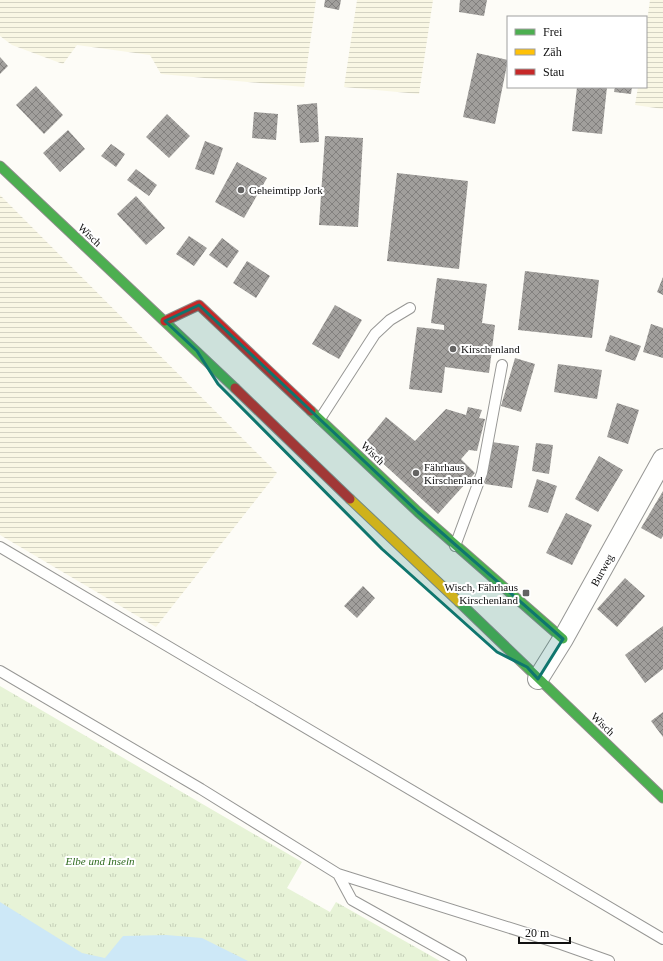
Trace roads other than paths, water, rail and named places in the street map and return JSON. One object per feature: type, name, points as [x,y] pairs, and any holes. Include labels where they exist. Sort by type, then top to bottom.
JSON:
[{"type":"street","name":"Wisch","points":[[0,166],[197,351],[663,798]]},
{"type":"street","name":"Wisch","points":[[165,321],[199,305],[418,512],[563,640]]},
{"type":"street","name":"Wisch","points":[[197,351],[218,384]]},
{"type":"street","name":"Burweg","points":[[533,673],[563,640],[663,459]]},
{"type":"street","name":"Wisch","points":[[497,652],[533,673]]},
{"type":"lane","points":[[320,420],[375,334],[390,320],[410,308]]},
{"type":"lane","points":[[455,546],[482,473],[502,365]]},
{"type":"lane","points":[[0,548],[663,939]]},
{"type":"lane","points":[[0,671],[201,789],[338,874],[561,944],[609,961]]},
{"type":"lane","points":[[338,874],[352,900],[461,961]]},
{"type":"water","points":[[0,902],[82,953],[105,958],[123,936],[166,935],[202,938],[248,961],[0,961]]},
{"type":"place","name":"Geheimtipp Jork","points":[[241,190]]},
{"type":"place","name":"Kirschenland","points":[[453,349]]},
{"type":"place","name":"Fährhaus Kirschenland","points":[[416,473]]},
{"type":"place","name":"Wisch, Fährhaus Kirschenland","points":[[526,593]]},
{"type":"park label","name":"Elbe und Inseln","points":[[100,861]]}]
